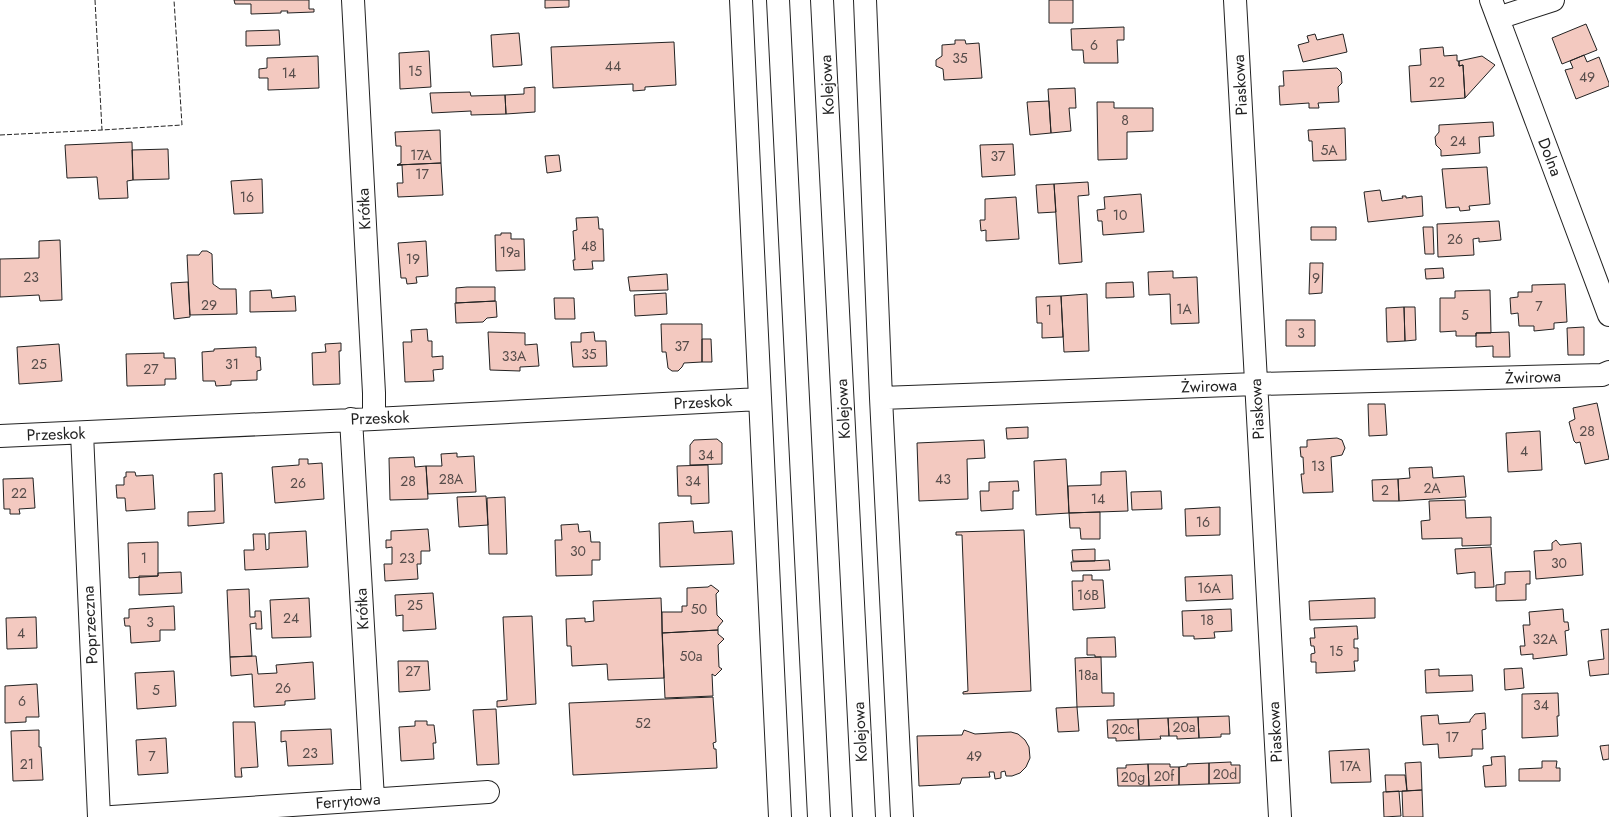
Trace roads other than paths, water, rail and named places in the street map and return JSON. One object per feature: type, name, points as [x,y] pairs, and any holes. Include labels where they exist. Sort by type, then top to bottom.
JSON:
[{"type":"main road","name":"Krótka","points":[[353,0],[374,393],[374,419]]},
{"type":"main road","points":[[741,0],[780,817]]},
{"type":"main road","points":[[778,0],[819,817]]},
{"type":"main road","name":"Kolejowa","points":[[822,0],[864,817]]},
{"type":"main road","points":[[865,0],[880,398],[902,817]]},
{"type":"main road","name":"Piaskowa","points":[[1235,0],[1280,817]]},
{"type":"main road","points":[[1494,9],[1553,0]]},
{"type":"main road","name":"Dolna","points":[[1494,9],[1609,315]]},
{"type":"main road","name":"Żwirowa","points":[[880,398],[1256,384],[1602,375],[1609,372]]},
{"type":"main road","name":"Przeskok","points":[[0,436],[374,419],[760,399]]},
{"type":"main road","name":"Krótka","points":[[351,419],[373,799]]},
{"type":"main road","name":"Poprzeczna","points":[[82,433],[99,817]]},
{"type":"main road","name":"Ferrytowa","points":[[112,817],[488,792]]}]
